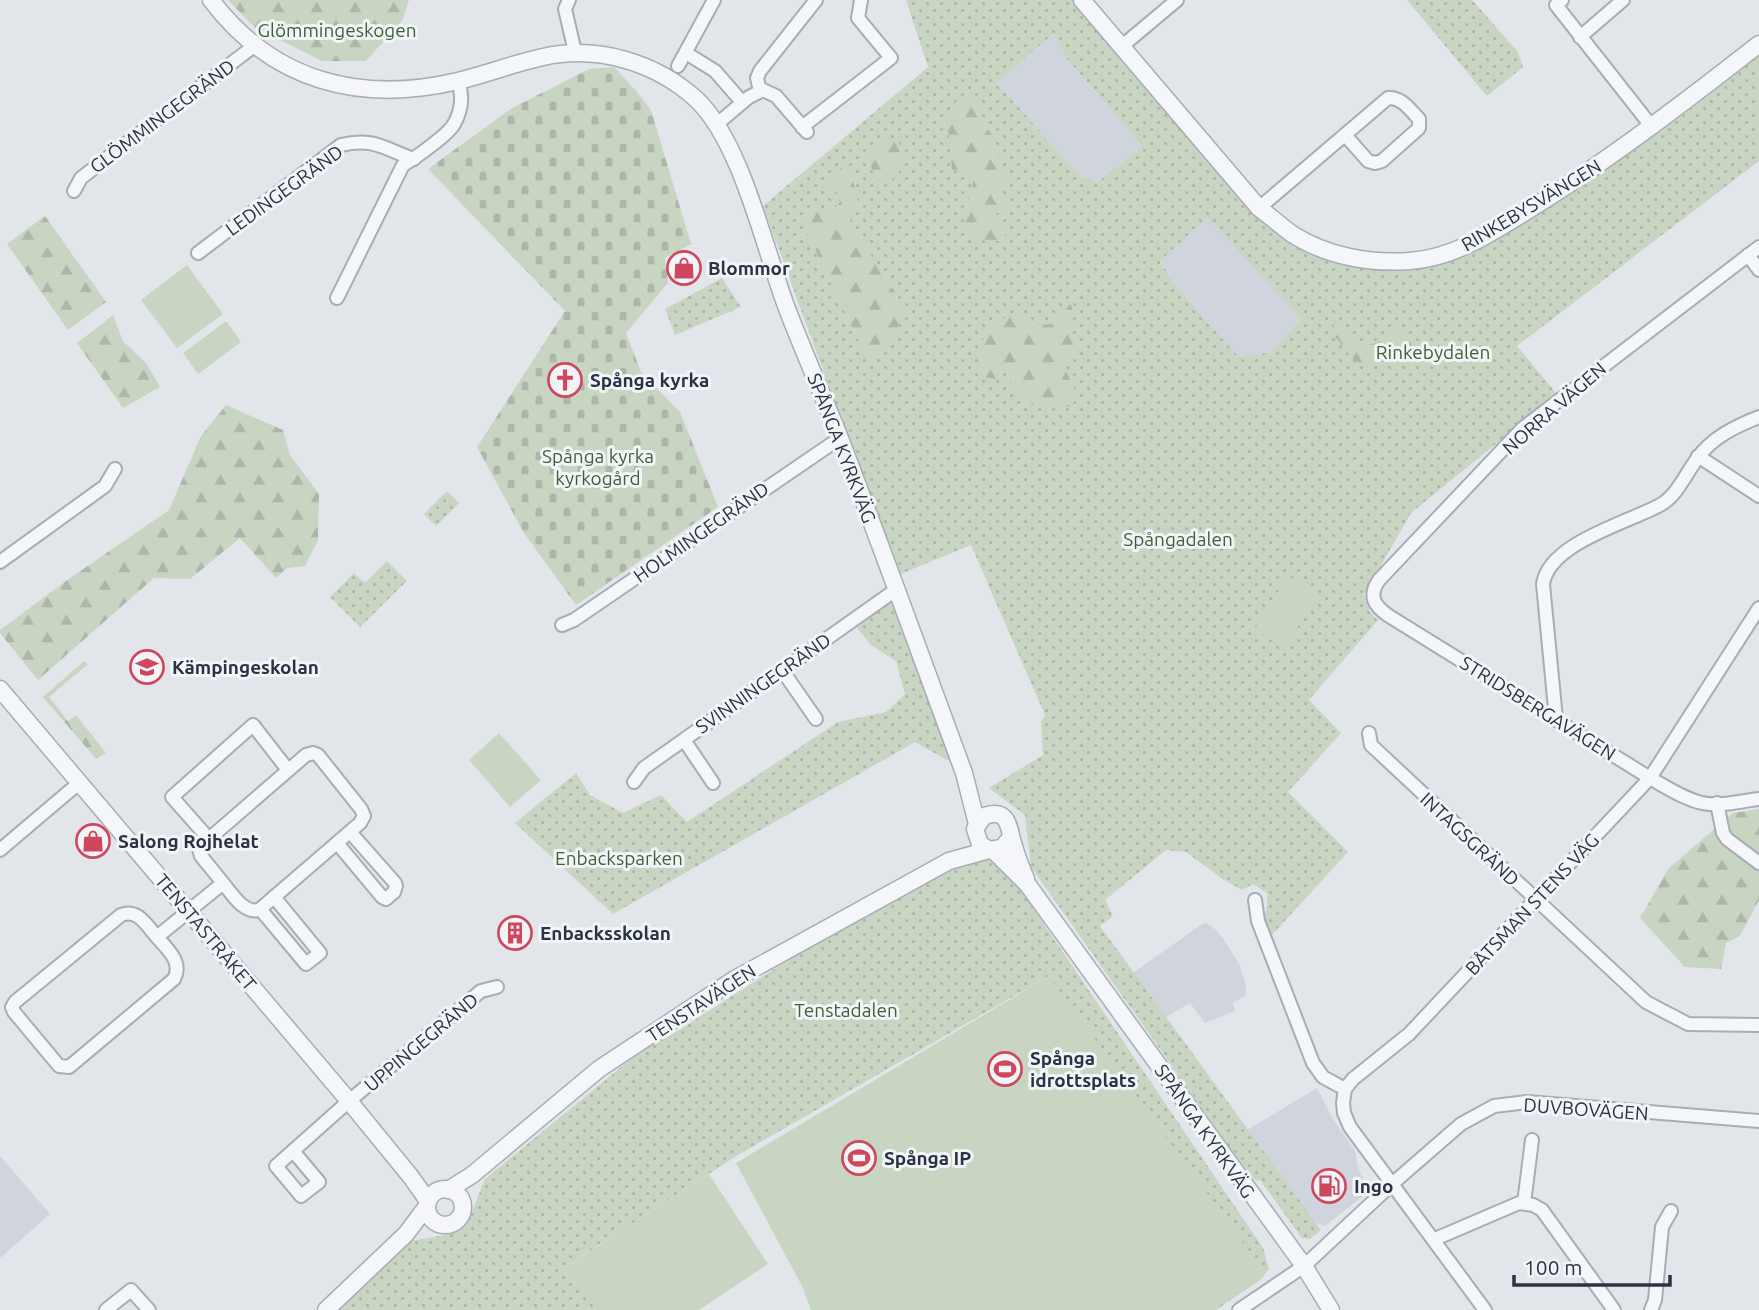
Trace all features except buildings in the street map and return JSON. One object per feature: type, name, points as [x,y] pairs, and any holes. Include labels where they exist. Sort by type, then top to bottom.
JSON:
[{"type":"street","name":"SPÅNGA KYRKVÄG","points":[[211,0],[226,21],[254,46],[283,64],[327,83],[358,90],[420,88],[458,81],[544,56],[576,52],[628,60],[677,84],[697,101],[717,124],[739,171],[786,305],[840,438],[964,772],[976,826]]},
{"type":"street","points":[[569,0],[565,9],[576,52]]},
{"type":"street","points":[[678,66],[714,0]]},
{"type":"street","points":[[760,91],[757,78],[760,71],[816,0]]},
{"type":"street","points":[[717,124],[763,90],[776,96],[805,130],[891,58],[858,18],[861,0]]},
{"type":"street","name":"RINKEBYSVÄNGEN","points":[[1082,0],[1259,208],[1293,234],[1330,253],[1369,261],[1410,261],[1450,253],[1499,228],[1652,127],[1759,44]]},
{"type":"street","points":[[1121,47],[1177,0]]},
{"type":"street","points":[[1562,0],[1556,5],[1652,127]]},
{"type":"street","points":[[1580,37],[1623,0]]},
{"type":"street","name":"GLÖMMINGEGRÄND","points":[[74,191],[81,178],[254,46]]},
{"type":"street","points":[[686,53],[715,71],[742,103]]},
{"type":"street","points":[[337,298],[402,165],[414,159],[454,125],[463,95],[458,81]]},
{"type":"street","points":[[1259,208],[1388,98],[1396,97],[1401,100],[1419,119],[1419,128],[1375,163],[1368,161],[1345,135]]},
{"type":"street","name":"LEDINGEGRÄND","points":[[198,253],[341,145],[369,142],[414,159]]},
{"type":"street","name":"NORRA VÄGEN","points":[[1373,594],[1379,580],[1523,428],[1759,247]]},
{"type":"street","points":[[1748,255],[1759,270]]},
{"type":"street","points":[[1556,719],[1544,575],[1572,546],[1667,501],[1698,456],[1732,428],[1759,417]]},
{"type":"street","name":"HOLMINGEGRÄND","points":[[562,625],[574,620],[840,438]]},
{"type":"street","points":[[1698,456],[1759,496]]},
{"type":"street","points":[[0,562],[105,486],[115,469]]},
{"type":"street","name":"SVINNINGEGRÄND","points":[[634,782],[644,768],[897,589]]},
{"type":"street","name":"STRIDSBERGAVÄGEN","points":[[1373,594],[1374,603],[1389,616],[1683,796],[1702,803],[1759,799]]},
{"type":"street","name":"BÅTSMAN STENS VÄG","points":[[1345,1089],[1353,1079],[1409,1034],[1650,778],[1759,608]]},
{"type":"street","points":[[782,670],[816,719]]},
{"type":"street","name":"TENSTASTRÅKET","points":[[0,689],[411,1177],[436,1197]]},
{"type":"street","points":[[209,839],[172,797],[253,725],[288,770]]},
{"type":"street","name":"INTAGSGRÄND","points":[[1369,733],[1371,746],[1636,994],[1668,1015],[1688,1024],[1759,1025]]},
{"type":"street","points":[[684,740],[713,783]]},
{"type":"street","points":[[313,752],[318,755],[364,816],[350,832],[260,909],[252,912],[222,883],[201,856],[199,849],[288,770],[306,755],[313,752]]},
{"type":"street","name":"SPÅNGA KYRKVÄG","points":[[964,772],[995,814]]},
{"type":"street","points":[[0,850],[79,783]]},
{"type":"street","points":[[1717,803],[1723,833],[1727,839],[1759,863]]},
{"type":"street","points":[[995,814],[1008,822],[1011,836],[1006,845],[991,850],[979,844],[976,826],[984,816],[995,814]]},
{"type":"street","name":"TENSTAVÄGEN","points":[[950,861],[976,826]]},
{"type":"street","points":[[337,843],[386,899],[394,892],[395,883],[350,832]]},
{"type":"street","name":"SPÅNGA KYRKVÄG","points":[[1011,836],[1028,885]]},
{"type":"street","name":"SPÅNGA KYRKVÄG","points":[[991,850],[1028,885],[1304,1266],[1331,1310]]},
{"type":"street","name":"TENSTAVÄGEN","points":[[327,1310],[406,1234],[436,1197],[472,1175],[599,1069],[735,979],[950,861],[991,850]]},
{"type":"street","points":[[158,937],[222,883]]},
{"type":"street","points":[[260,909],[306,964],[314,959],[320,953],[274,897]]},
{"type":"street","points":[[1255,900],[1258,922],[1313,1063],[1323,1077],[1345,1089],[1344,1113],[1350,1127],[1485,1310]]},
{"type":"street","points":[[128,912],[139,916],[158,937],[177,962],[178,971],[174,979],[69,1067],[59,1066],[13,1012],[15,1002],[121,915],[128,912]]},
{"type":"street","name":"UPPINGEGRÄND","points":[[293,1151],[481,991],[496,987]]},
{"type":"street","name":"DUVBOVÄGEN","points":[[1239,1310],[1304,1266],[1461,1124],[1494,1106],[1527,1102],[1759,1121]]},
{"type":"street","points":[[1524,1203],[1532,1140]]},
{"type":"street","name":"TENSTAVÄGEN","points":[[461,1202],[472,1175]]},
{"type":"street","points":[[457,1194],[461,1202],[462,1211],[456,1220],[446,1225],[436,1223],[429,1216],[436,1197],[457,1194]]},
{"type":"street","points":[[1434,1239],[1524,1203],[1542,1210],[1614,1310]]},
{"type":"street","points":[[1651,1310],[1655,1300],[1661,1227],[1671,1211]]},
{"type":"street","name":"TENSTAVÄGEN","points":[[406,1234],[427,1229],[436,1223]]},
{"type":"street","points":[[106,1310],[131,1290],[149,1310]]},
{"type":"shaded area","points":[[1053,34],[1068,60],[1142,146],[1098,182],[1081,177],[997,83]]},
{"type":"shaded area","points":[[1208,218],[1302,319],[1272,352],[1238,356],[1177,287],[1160,260]]},
{"type":"shaded area","points":[[1206,923],[1224,940],[1240,965],[1246,995],[1233,1003],[1235,1011],[1205,1023],[1190,1003],[1166,1017],[1133,973]]},
{"type":"shaded area","points":[[1317,1088],[1333,1119],[1355,1151],[1368,1192],[1325,1226],[1314,1222],[1247,1130]]},
{"type":"shaded area","points":[[0,1156],[50,1214],[0,1258]]},
{"type":"green space","name":"Glömmingeskogen","points":[[228,0],[409,0],[402,21],[366,61],[322,61],[254,27]]},
{"type":"green space","name":"Spångadalen","points":[[906,0],[1075,0],[1241,200],[1289,241],[1360,267],[1427,269],[1468,253],[1579,188],[1684,114],[1759,53],[1759,161],[1517,346],[1557,394],[1411,513],[1364,595],[1370,612],[1378,620],[1309,700],[1341,733],[1288,792],[1348,852],[1270,937],[1265,919],[1267,893],[1253,884],[1242,890],[1186,852],[1166,850],[1105,900],[1113,916],[1100,926],[1321,1230],[1310,1239],[1302,1238],[1260,1180],[1257,1181],[1249,1175],[1031,867],[1025,815],[989,788],[1043,755],[1041,722],[1045,715],[971,545],[898,575],[763,206],[928,67]],"holes":[[[1053,34],[1068,60],[1142,146],[1098,182],[1081,177],[997,83]],[[1208,218],[1301,319],[1272,352],[1238,356],[1177,287],[1160,261]]]},
{"type":"green space","points":[[1407,0],[1472,0],[1518,52],[1523,67],[1487,96]]},
{"type":"green space","name":"Spånga kyrka kyrkogård","points":[[614,67],[651,110],[691,244],[665,258],[668,283],[626,333],[641,372],[680,412],[718,507],[576,605],[524,533],[477,447],[565,311],[428,169],[512,108],[589,69]]},
{"type":"green space","points":[[974,97],[980,103],[979,121],[992,134],[1002,172],[1008,180],[999,188],[1009,200],[1007,212],[995,213],[1010,227],[1001,241],[980,240],[961,231],[974,178],[952,169],[947,119],[957,100]]},
{"type":"green space","points":[[897,138],[906,161],[893,181],[875,179],[868,156],[882,140]]},
{"type":"green space","points":[[849,165],[859,205],[850,222],[902,304],[897,329],[869,363],[801,220],[811,206],[833,210],[840,202],[836,191],[821,189],[833,172]]},
{"type":"green space","points":[[45,216],[106,302],[68,330],[7,244]]},
{"type":"green space","points":[[187,265],[223,314],[177,348],[141,300]]},
{"type":"green space","points":[[722,278],[741,307],[675,335],[665,309]]},
{"type":"green space","points":[[1072,302],[1072,331],[1078,349],[1062,363],[1076,392],[1072,407],[1044,406],[1016,398],[1007,369],[997,379],[982,377],[980,344],[996,320],[1027,313],[1036,325],[1054,324]]},
{"type":"green space","points":[[113,315],[123,341],[146,363],[160,387],[123,408],[77,343]]},
{"type":"green space","points":[[226,321],[241,342],[198,374],[183,353]]},
{"type":"green space","points":[[1334,323],[1365,343],[1379,342],[1398,330],[1412,344],[1362,365],[1354,360],[1333,334]]},
{"type":"green space","points":[[226,405],[283,430],[290,455],[319,494],[318,540],[305,566],[287,568],[276,578],[240,538],[190,579],[154,578],[38,680],[0,630],[169,510],[201,436]]},
{"type":"green space","points":[[447,491],[459,503],[436,526],[424,514]]},
{"type":"green space","points":[[387,561],[407,581],[360,627],[330,597],[354,573],[365,583]]},
{"type":"green space","points":[[1288,576],[1319,593],[1284,649],[1255,629]]},
{"type":"green space","name":"Enbacksparken","points":[[891,600],[954,764],[915,742],[613,914],[515,823],[576,773],[590,795],[623,813],[661,795],[687,822],[838,722],[886,712],[905,694],[896,661],[871,645],[857,628]]},
{"type":"green space","points":[[84,661],[88,664],[49,697],[68,721],[76,715],[106,753],[96,759],[43,697]]},
{"type":"green space","points":[[499,733],[541,780],[510,807],[469,760]]},
{"type":"green space","points":[[1759,809],[1759,900],[1740,936],[1726,943],[1721,969],[1685,967],[1640,918],[1669,868],[1733,813]]},
{"type":"green space","name":"Tenstadalen","points":[[976,856],[1004,865],[1263,1248],[1269,1269],[1260,1280],[1216,1310],[1196,1310],[1049,976],[738,1155],[567,1266],[596,1310],[335,1310],[411,1241],[444,1235],[472,1212],[485,1179],[642,1050],[679,1030],[804,950]]},
{"type":"green space","name":"Spånga idrottsplats","points":[[1049,976],[1265,1273],[1214,1310],[811,1310],[803,1288],[736,1163]]},
{"type":"green space","points":[[709,1174],[768,1264],[699,1310],[596,1310],[566,1267]]},
{"type":"place","name":"Blommor","points":[[684,268]]},
{"type":"place","name":"Spånga kyrka","points":[[565,380]]},
{"type":"place","name":"Kämpingeskolan","points":[[147,667]]},
{"type":"place","name":"Salong Rojhelat","points":[[93,841]]},
{"type":"place","name":"Enbacksskolan","points":[[515,933]]},
{"type":"place","name":"Spånga idrottsplats","points":[[1005,1069]]},
{"type":"place","name":"Spånga IP","points":[[859,1158]]},
{"type":"place","name":"Ingo","points":[[1329,1186]]},
{"type":"park label","name":"Rinkebydalen","points":[[1433,352]]}]
